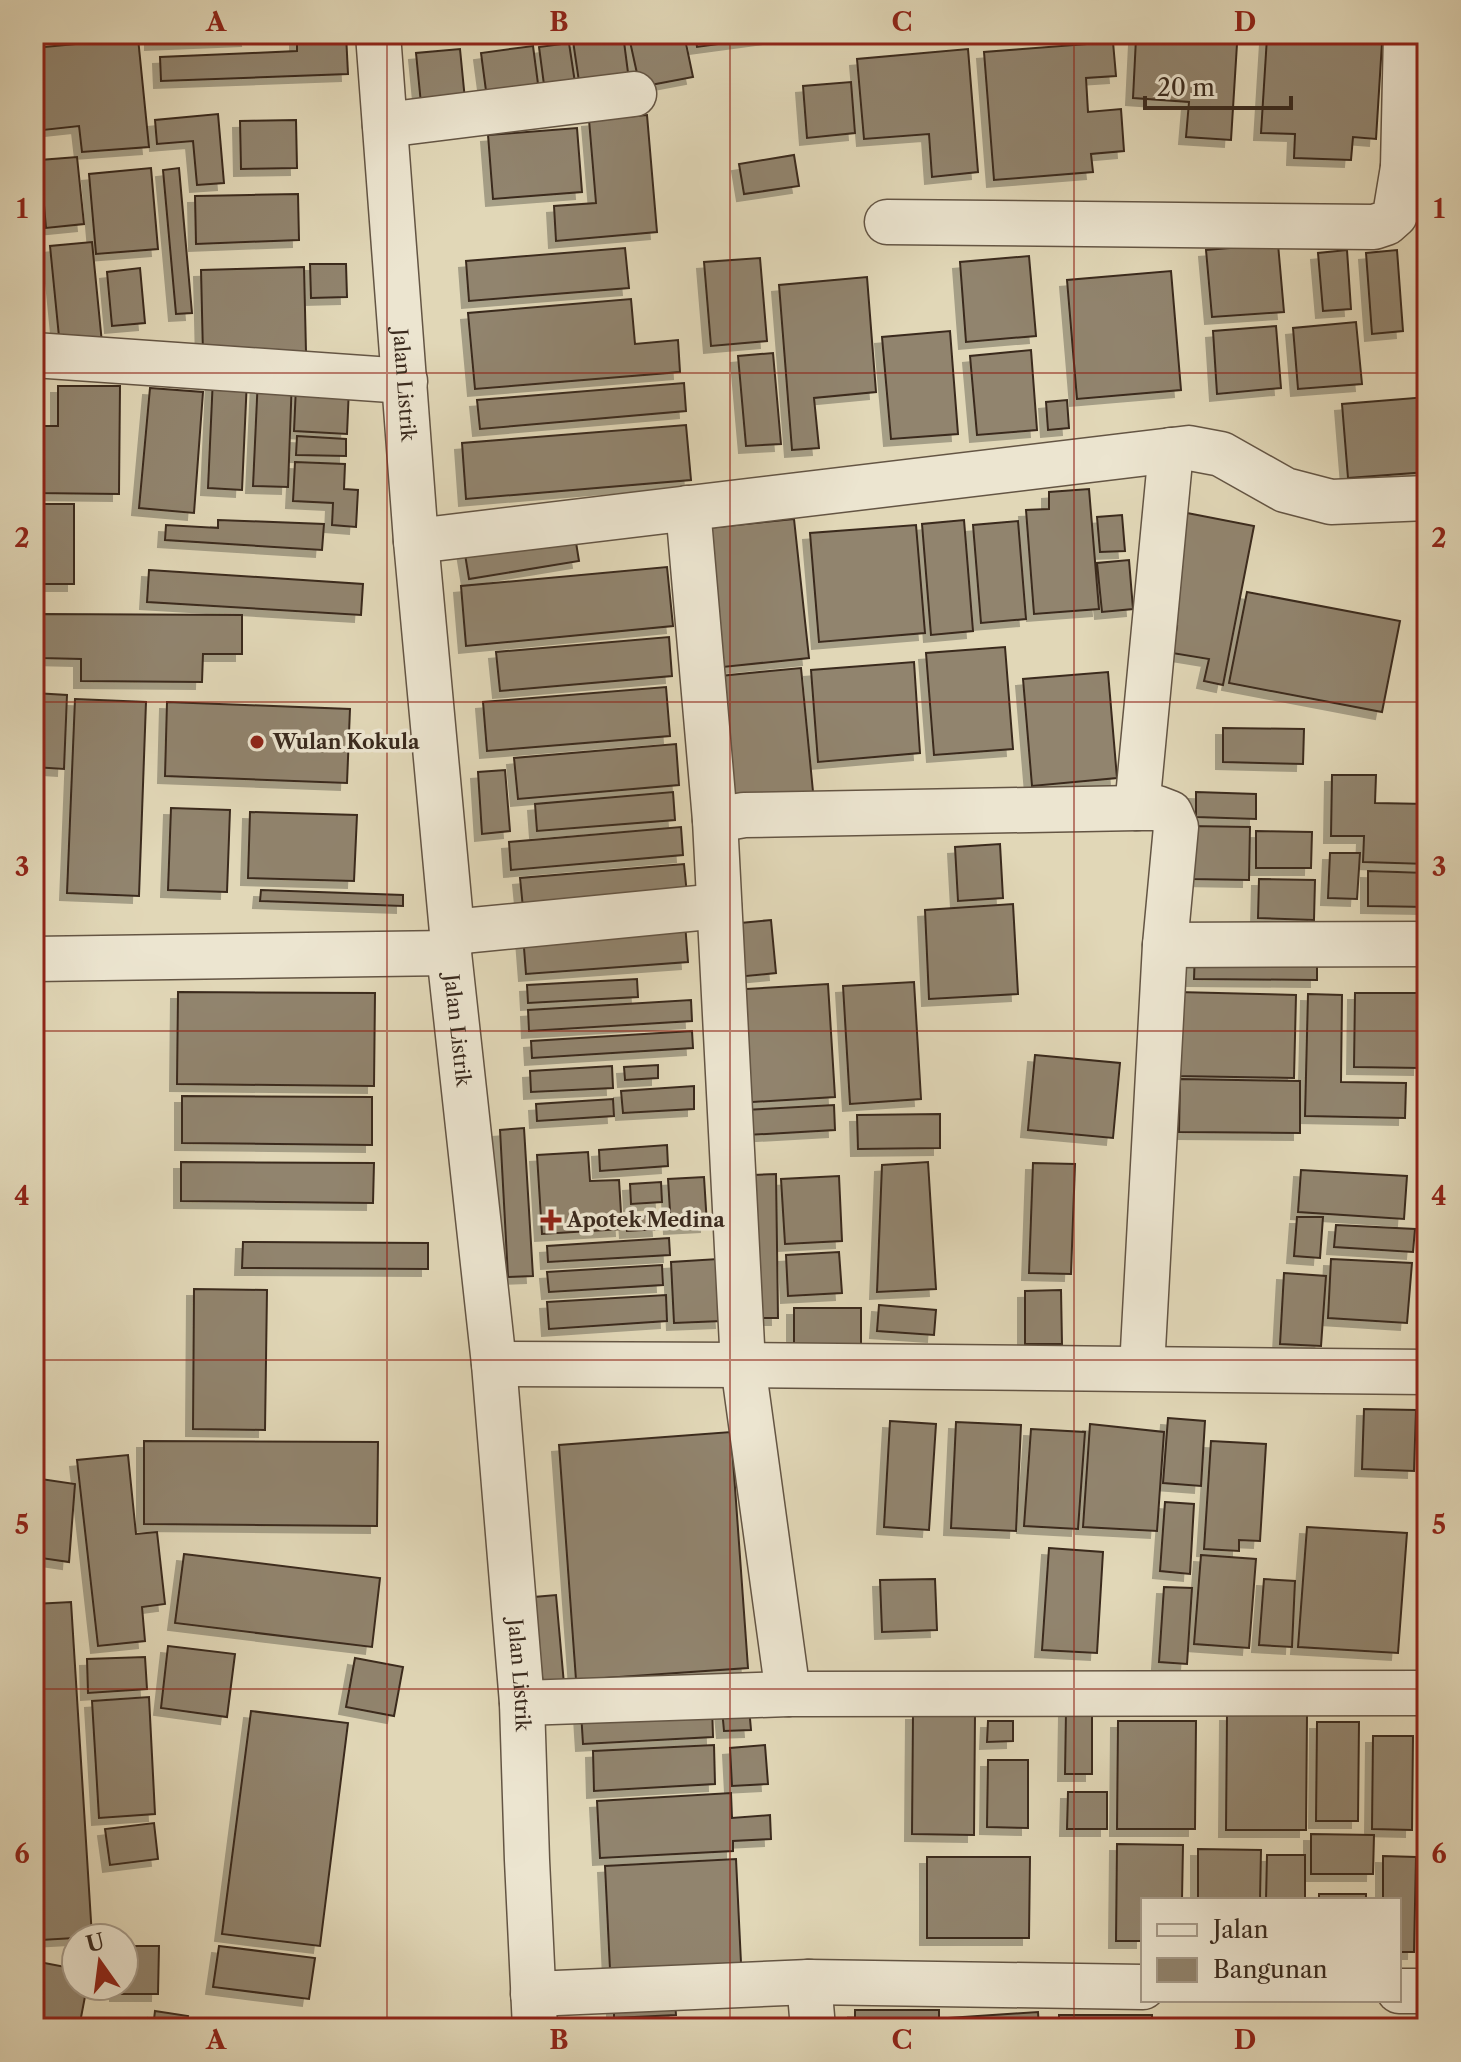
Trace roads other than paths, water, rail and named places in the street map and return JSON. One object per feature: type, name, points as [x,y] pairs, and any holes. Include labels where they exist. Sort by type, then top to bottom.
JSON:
[{"type":"street","name":"Jalan Listrik","points":[[378,34],[450,942],[494,1364],[522,1703],[534,2011]]},
{"type":"street","points":[[887,222],[1374,227],[1386,223],[1395,215],[1415,166],[1406,34]]},
{"type":"street","points":[[385,125],[634,94]]},
{"type":"street","points":[[34,355],[405,381]]},
{"type":"street","points":[[416,541],[1189,448],[1221,454],[1285,490],[1331,502],[1427,498]]},
{"type":"street","points":[[1137,808],[1171,450]]},
{"type":"street","points":[[688,508],[715,820],[743,1365],[788,1694]]},
{"type":"street","points":[[715,820],[744,815],[1137,808],[1157,808],[1170,813],[1176,827],[1165,945],[1142,1368]]},
{"type":"street","points":[[34,959],[450,942],[719,906]]},
{"type":"street","points":[[1165,945],[1427,944]]},
{"type":"street","points":[[494,1364],[1427,1372]]},
{"type":"street","points":[[522,1703],[788,1694],[1427,1693]]},
{"type":"street","points":[[534,2011],[809,1982],[1141,1987]]},
{"type":"street","points":[[809,1982],[813,2028]]},
{"type":"street","points":[[1401,1991],[1427,1991]]},
{"type":"place","name":"Wulan Kokula","points":[[257,742]]},
{"type":"place","name":"Apotek Medina","points":[[551,1220]]}]
